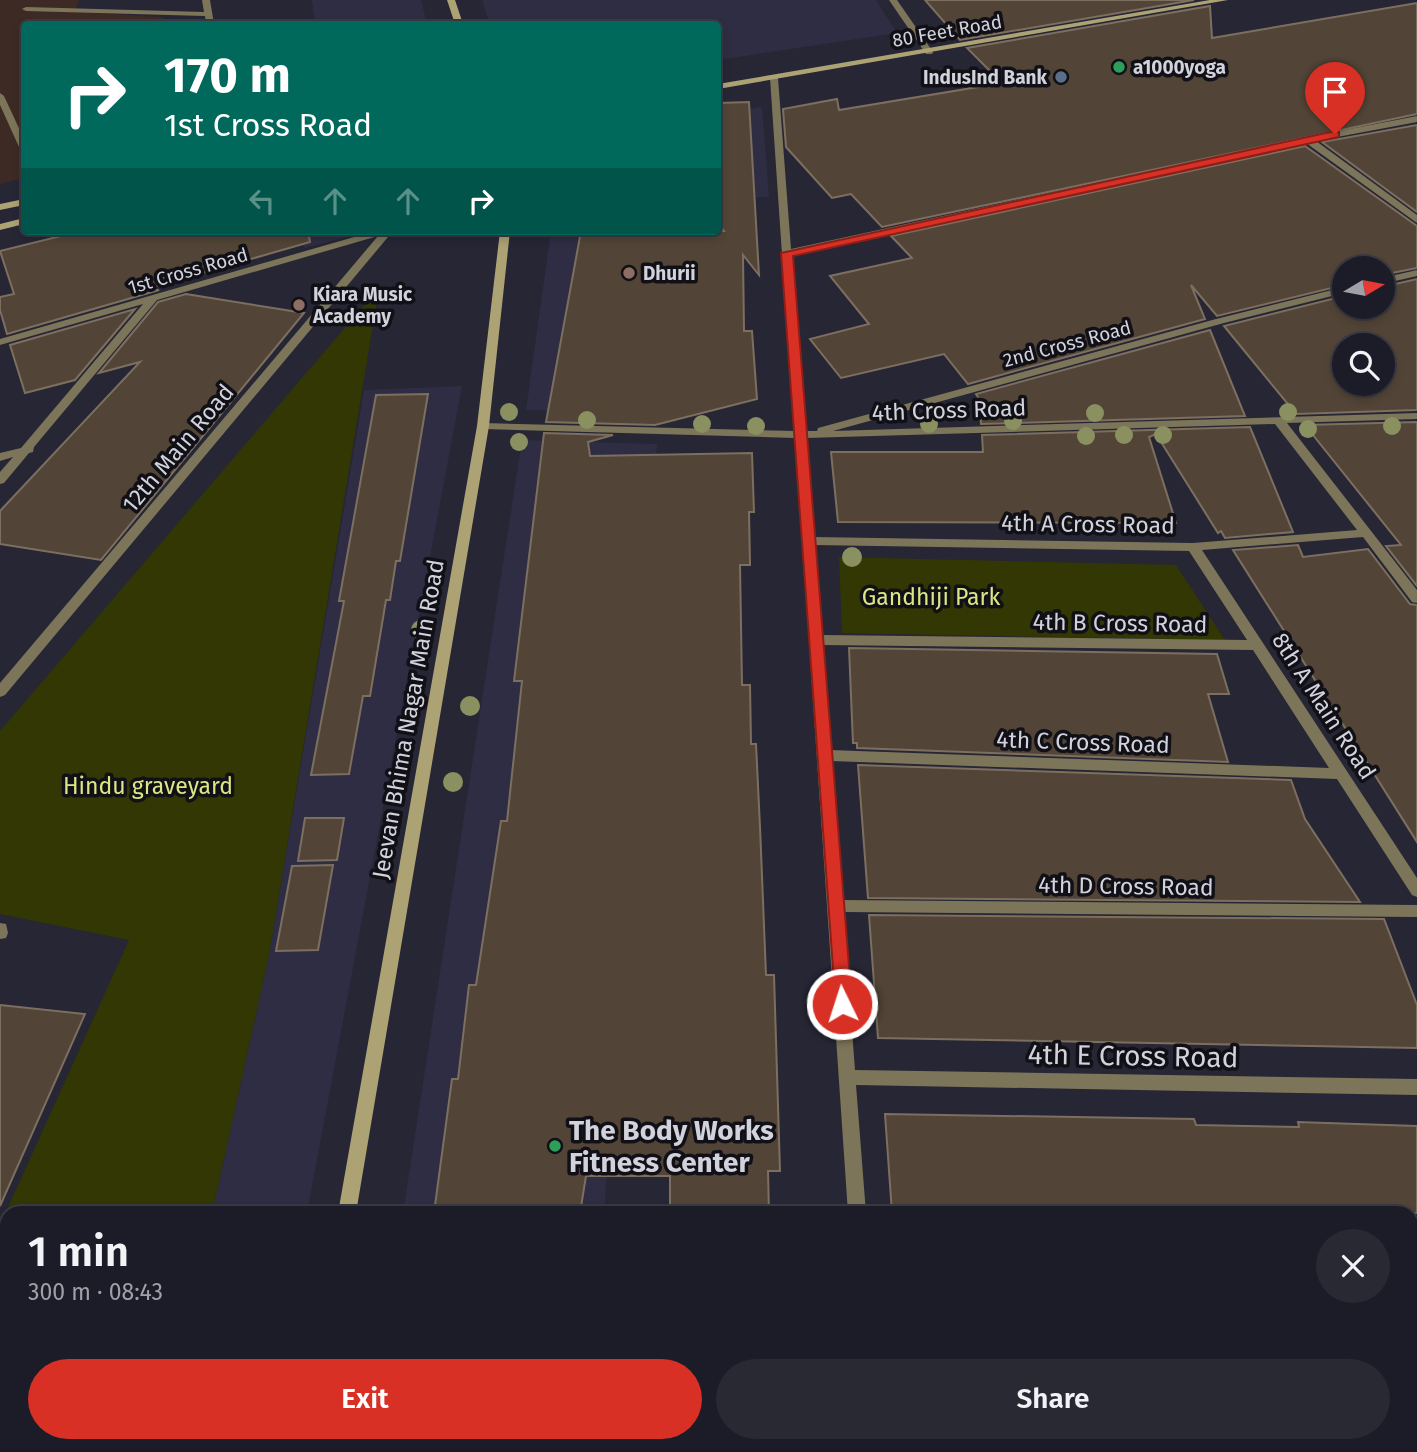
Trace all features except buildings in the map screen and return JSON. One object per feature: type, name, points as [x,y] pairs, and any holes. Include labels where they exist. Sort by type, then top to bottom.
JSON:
[{"type":"main road","points":[[451,0],[458,21]]},
{"type":"main road","name":"80 Feet Road","points":[[721,87],[1224,0]]},
{"type":"main road","points":[[0,207],[21,203]]},
{"type":"main road","points":[[0,227],[21,222]]},
{"type":"main road","name":"Jeevan Bhima Nagar Main Road","points":[[347,1206],[483,426],[505,235]]},
{"type":"street","points":[[206,0],[209,21]]},
{"type":"street","points":[[893,0],[929,52]]},
{"type":"street","points":[[26,9],[207,14]]},
{"type":"street","points":[[774,78],[857,1206]]},
{"type":"street","points":[[0,96],[21,141]]},
{"type":"street","points":[[787,253],[1308,139],[1417,119]]},
{"type":"street","points":[[1308,139],[1417,220]]},
{"type":"street","name":"1st Cross Road","points":[[0,342],[373,235]]},
{"type":"street","name":"12th Main Road","points":[[0,692],[384,235]]},
{"type":"street","points":[[1395,278],[1417,272]]},
{"type":"street","name":"2nd Cross Road","points":[[801,435],[1207,324],[1332,293]]},
{"type":"street","points":[[0,480],[30,448],[152,300]]},
{"type":"street","name":"4th Cross Road","points":[[483,426],[801,435],[1417,416]]},
{"type":"street","points":[[1279,421],[1417,598]]},
{"type":"street","points":[[0,457],[30,448]]},
{"type":"street","name":"4th A Cross Road","points":[[808,541],[1193,547],[1366,533]]},
{"type":"street","name":"8th A Main Road","points":[[1193,547],[1417,891]]},
{"type":"street","name":"4th B Cross Road","points":[[815,640],[1257,645]]},
{"type":"street","name":"4th C Cross Road","points":[[824,755],[1341,774]]},
{"type":"street","name":"4th D Cross Road","points":[[835,906],[1417,911]]},
{"type":"street","name":"4th E Cross Road","points":[[848,1077],[1417,1087]]},
{"type":"shaded area","points":[[0,0],[79,0],[75,12],[163,17],[165,21],[21,21],[21,179],[0,184]]},
{"type":"shaded area","points":[[312,0],[421,0],[426,21],[315,21]]},
{"type":"shaded area","points":[[482,0],[876,0],[897,33],[721,60],[721,21],[489,21]]},
{"type":"shaded area","points":[[762,107],[769,197],[721,197],[721,114]]},
{"type":"shaded area","points":[[294,235],[354,235],[305,248]]},
{"type":"shaded area","points":[[550,235],[671,235],[661,414],[526,410]]},
{"type":"shaded area","points":[[462,386],[308,1206],[214,1206],[269,955],[364,390]]},
{"type":"shaded area","points":[[522,440],[657,444],[604,1206],[404,1206]]},
{"type":"green space","name":"Hindu graveyard","points":[[379,288],[269,955],[214,1206],[9,1206],[129,940],[0,914],[0,731]]},
{"type":"green space","name":"Gandhiji Park","points":[[839,557],[1176,565],[1225,640],[842,633]]},
{"type":"place","name":"a1000yoga","points":[[1119,67]]},
{"type":"place","name":"IndusInd Bank","points":[[1061,77]]},
{"type":"place","name":"Dhurii","points":[[629,273]]},
{"type":"place","name":"Kiara Music Academy","points":[[299,305]]},
{"type":"place","name":"The Body Works Fitness Center","points":[[555,1146]]},
{"type":"route","points":[[842,1004],[787,253],[1335,134]]}]
